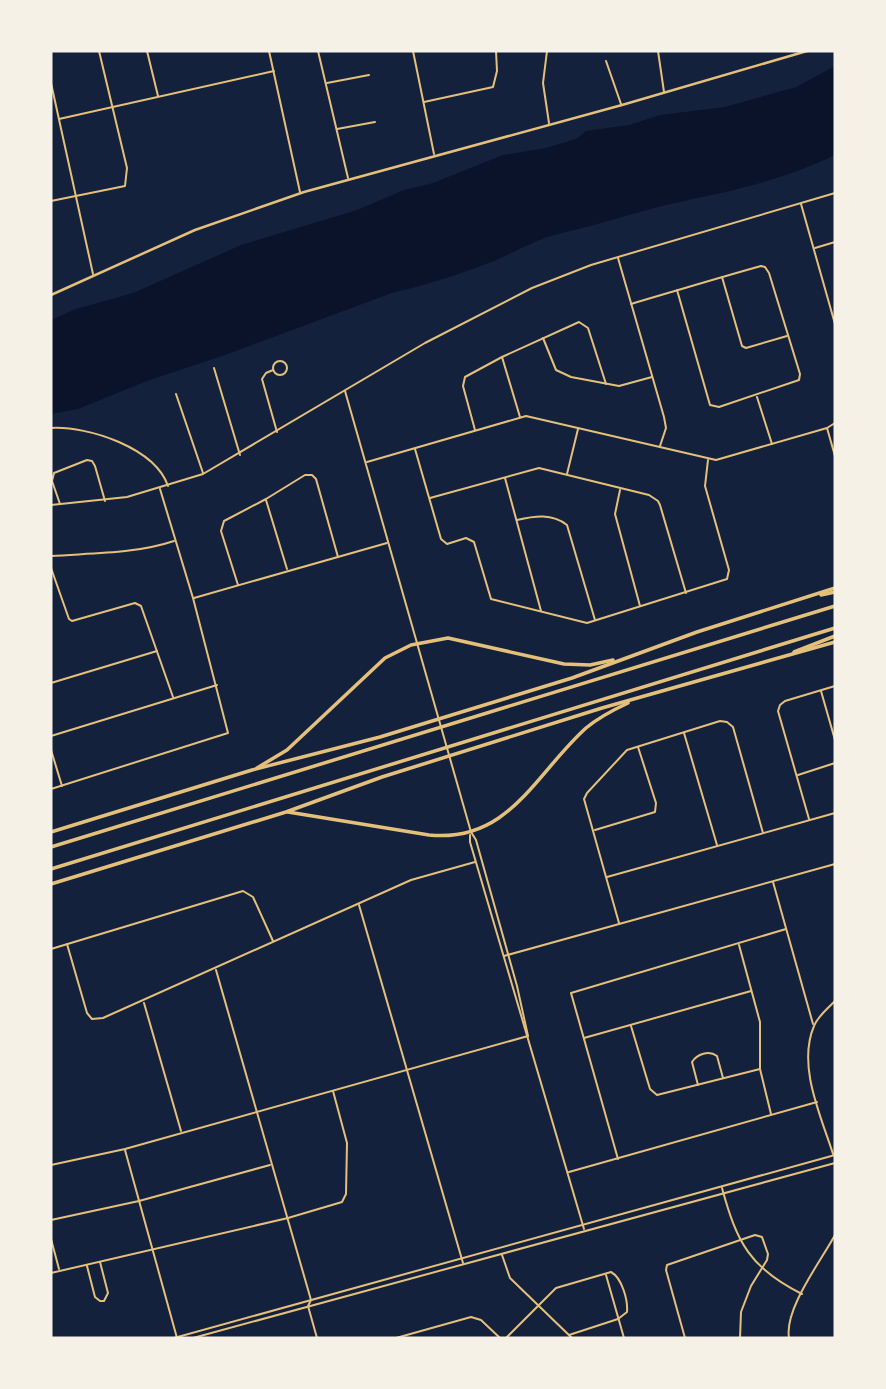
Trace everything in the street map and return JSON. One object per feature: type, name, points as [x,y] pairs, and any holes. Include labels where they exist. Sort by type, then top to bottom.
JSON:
[{"type":"highway","points":[[253,771],[287,750],[385,658],[417,643],[439,638],[456,639],[571,665],[596,664],[835,591]]},
{"type":"highway","points":[[51,847],[835,606]]},
{"type":"highway","points":[[51,869],[835,628]]},
{"type":"highway","points":[[776,659],[835,636]]},
{"type":"highway","points":[[51,884],[286,812],[388,775],[639,698],[835,642]]},
{"type":"highway","points":[[51,832],[579,676],[622,658]]},
{"type":"highway","points":[[286,812],[432,836],[471,832],[506,815],[587,727],[639,698]]},
{"type":"main road","points":[[51,295],[195,230],[300,193],[622,105],[807,51]]},
{"type":"street","points":[[51,201],[125,186],[127,168],[99,51]]},
{"type":"street","points":[[147,51],[158,97]]},
{"type":"street","points":[[269,51],[300,193]]},
{"type":"street","points":[[318,51],[348,178]]},
{"type":"street","points":[[413,51],[435,155]]},
{"type":"street","points":[[424,102],[493,87],[497,71],[496,51]]},
{"type":"street","points":[[547,51],[543,83],[549,124]]},
{"type":"street","points":[[658,51],[664,93]]},
{"type":"street","points":[[606,61],[622,105]]},
{"type":"street","points":[[59,119],[274,71]]},
{"type":"street","points":[[326,83],[369,75]]},
{"type":"street","points":[[51,83],[94,275]]},
{"type":"street","points":[[336,129],[376,122]]},
{"type":"street","points":[[51,505],[105,501],[160,489],[204,474],[425,343],[518,294],[591,265],[835,194]]},
{"type":"street","points":[[801,204],[835,324]]},
{"type":"street","points":[[814,248],[835,242]]},
{"type":"street","points":[[618,258],[666,428],[660,447]]},
{"type":"street","points":[[631,303],[761,266],[768,270],[800,379],[719,407],[710,405],[677,290]]},
{"type":"street","points":[[722,277],[742,346],[746,348],[788,336]]},
{"type":"street","points":[[475,431],[463,380],[468,374],[579,322],[586,325],[606,384]]},
{"type":"street","points":[[543,337],[556,370],[571,377],[627,385],[653,377]]},
{"type":"street","points":[[502,357],[520,417]]},
{"type":"street","points":[[278,362],[285,363],[287,367],[287,372],[281,376],[273,370],[274,364],[278,362]]},
{"type":"street","points":[[214,368],[240,455]]},
{"type":"street","points":[[273,370],[266,373],[262,379],[277,432]]},
{"type":"street","points":[[345,391],[471,832],[476,840],[526,1018],[528,1036]]},
{"type":"street","points":[[176,394],[204,474]]},
{"type":"street","points":[[757,396],[772,444]]},
{"type":"street","points":[[366,462],[520,417],[539,418],[708,460],[827,428],[835,423]]},
{"type":"street","points":[[51,428],[85,430],[123,445],[159,468],[168,486]]},
{"type":"street","points":[[566,474],[578,428]]},
{"type":"street","points":[[827,428],[835,456]]},
{"type":"street","points":[[415,449],[440,537],[444,543],[466,538],[474,542],[491,599],[580,622],[596,621],[724,581],[729,576],[705,486],[708,460]]},
{"type":"street","points":[[61,505],[52,481],[54,473],[89,460],[95,466],[105,501]]},
{"type":"street","points":[[429,498],[539,468],[649,495],[658,501],[686,593]]},
{"type":"street","points":[[239,585],[221,527],[227,518],[266,499],[305,475],[312,475],[316,479],[338,557]]},
{"type":"street","points":[[504,477],[541,612]]},
{"type":"street","points":[[51,789],[226,736],[229,730],[160,489]]},
{"type":"street","points":[[620,489],[615,514],[640,607]]},
{"type":"street","points":[[266,499],[288,570]]},
{"type":"street","points":[[517,520],[541,516],[559,520],[567,525],[596,621]]},
{"type":"street","points":[[51,555],[153,548],[176,540]]},
{"type":"street","points":[[193,598],[388,542]]},
{"type":"street","points":[[51,568],[72,621],[138,604],[144,611],[173,697]]},
{"type":"street","points":[[51,683],[157,651]]},
{"type":"street","points":[[51,736],[217,685]]},
{"type":"street","points":[[809,820],[778,716],[779,707],[785,701],[835,686]]},
{"type":"street","points":[[820,690],[835,740]]},
{"type":"street","points":[[619,924],[585,796],[625,752],[720,721],[727,722],[733,727],[763,833]]},
{"type":"street","points":[[684,733],[718,846]]},
{"type":"street","points":[[593,831],[655,812],[656,803],[638,746]]},
{"type":"street","points":[[51,750],[62,786]]},
{"type":"street","points":[[797,775],[835,763]]},
{"type":"street","points":[[606,877],[835,813]]},
{"type":"street","points":[[471,832],[470,842],[584,1230]]},
{"type":"street","points":[[68,944],[87,1013],[92,1019],[103,1018],[411,880],[476,861]]},
{"type":"street","points":[[503,956],[835,864]]},
{"type":"street","points":[[125,1149],[176,1338],[834,1155],[817,1102],[809,1063],[814,1026],[772,881]]},
{"type":"street","points":[[51,948],[243,891],[253,897],[274,942]]},
{"type":"street","points":[[359,903],[463,1263]]},
{"type":"street","points":[[618,1159],[570,993],[786,929]]},
{"type":"street","points":[[738,944],[760,1022],[760,1069],[771,1115]]},
{"type":"street","points":[[215,968],[311,1300],[307,1306]]},
{"type":"street","points":[[583,1038],[751,991]]},
{"type":"street","points":[[143,1001],[182,1132]]},
{"type":"street","points":[[814,1026],[835,1001]]},
{"type":"street","points":[[631,1026],[653,1093],[662,1096],[760,1069]]},
{"type":"street","points":[[51,1165],[125,1149],[528,1036]]},
{"type":"street","points":[[698,1086],[692,1062],[708,1053],[717,1056],[723,1079]]},
{"type":"street","points":[[51,1273],[336,1205],[345,1199],[346,1143],[332,1090]]},
{"type":"street","points":[[568,1172],[817,1102]]},
{"type":"street","points":[[193,1338],[835,1163]]},
{"type":"street","points":[[51,1220],[139,1201],[272,1164]]},
{"type":"street","points":[[722,1188],[740,1241],[761,1269],[802,1294]]},
{"type":"street","points":[[685,1338],[666,1270],[667,1265],[755,1235],[762,1237],[768,1254],[741,1312],[740,1338]]},
{"type":"street","points":[[789,1338],[789,1320],[835,1235]]},
{"type":"street","points":[[51,1239],[59,1270]]},
{"type":"street","points":[[830,1245],[835,1248]]},
{"type":"street","points":[[502,1253],[508,1275],[572,1338]]},
{"type":"street","points":[[87,1265],[95,1297],[102,1301],[108,1296],[100,1262]]},
{"type":"street","points":[[506,1338],[556,1288],[611,1272],[617,1276],[628,1305],[627,1312],[618,1319],[569,1335]]},
{"type":"street","points":[[605,1274],[624,1338]]},
{"type":"street","points":[[307,1306],[317,1338]]},
{"type":"street","points":[[396,1338],[471,1317],[481,1320],[500,1338]]},
{"type":"water","points":[[835,66],[835,155],[814,165],[752,185],[550,237],[494,261],[431,283],[392,293],[147,381],[78,409],[51,414],[51,320],[76,309],[133,293],[241,245],[357,210],[404,190],[433,183],[503,155],[546,148],[576,139],[586,131],[629,125],[660,115],[725,107],[796,87]]}]
